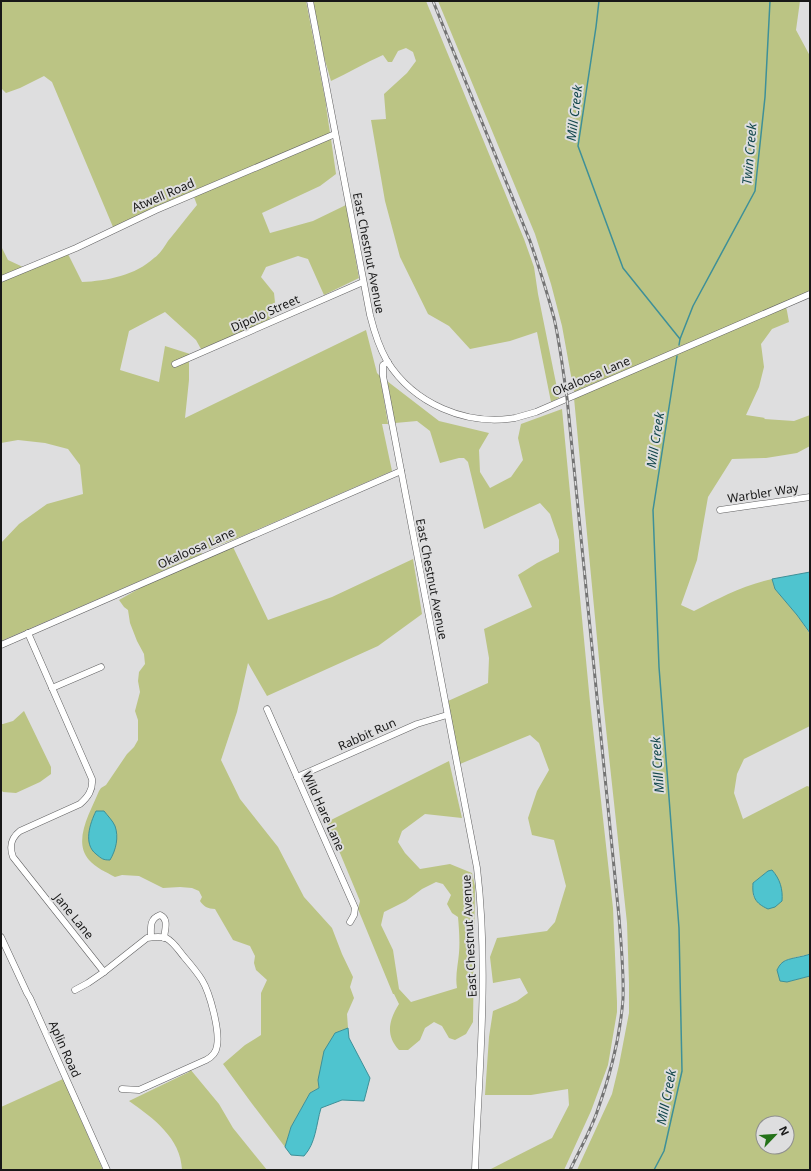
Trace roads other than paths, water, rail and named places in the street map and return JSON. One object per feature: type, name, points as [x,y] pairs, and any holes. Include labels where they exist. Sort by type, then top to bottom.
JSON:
[{"type":"street","name":"East Chestnut Avenue","points":[[310,1],[363,282],[374,330],[388,362],[384,365],[382,371],[477,868],[483,971],[475,1170]]},
{"type":"street","name":"Atwell Road","points":[[1,279],[76,248],[156,210],[335,134]]},
{"type":"street","name":"Dipolo Street","points":[[175,364],[363,282]]},
{"type":"street","name":"Okaloosa Lane","points":[[388,362],[398,376],[411,389],[426,401],[438,407],[461,415],[480,419],[515,418],[536,412],[810,294]]},
{"type":"street","name":"Okaloosa Lane","points":[[1,645],[400,471]]},
{"type":"street","name":"Warbler Way","points":[[720,510],[810,497]]},
{"type":"street","name":"Jane Lane","points":[[28,633],[92,779],[91,790],[80,804],[20,831],[11,841],[11,851],[18,864],[104,972]]},
{"type":"street","points":[[52,688],[101,667]]},
{"type":"street","name":"Wild Hare Lane","points":[[267,709],[355,908],[354,915],[350,922]]},
{"type":"street","name":"Rabbit Run","points":[[297,777],[417,724],[447,715]]},
{"type":"street","points":[[151,937],[152,922],[155,917],[160,915],[166,921],[164,938]]},
{"type":"street","name":"Aplin Road","points":[[1,937],[105,1164],[106,1170]]},
{"type":"street","points":[[75,990],[104,972],[147,938],[151,937],[164,938],[175,945],[202,980],[207,990],[211,999],[218,1036],[217,1046],[211,1057],[139,1090],[122,1089]]},
{"type":"water","points":[[810,572],[810,633],[775,589],[772,579]]},
{"type":"water","points":[[96,811],[104,811],[115,826],[117,835],[116,843],[110,860],[104,859],[96,854],[90,845],[90,827]]},
{"type":"water","points":[[772,870],[780,884],[782,901],[775,907],[768,909],[755,899],[753,883],[768,871]]},
{"type":"water","points":[[810,954],[810,976],[787,982],[780,981],[777,970],[782,963],[788,959]]},
{"type":"water","points":[[348,1028],[349,1038],[370,1078],[364,1101],[342,1100],[321,1108],[315,1134],[308,1151],[304,1156],[291,1155],[285,1147],[291,1127],[310,1093],[319,1088],[318,1080],[324,1051],[335,1033]]},
{"type":"waterway","name":"Mill Creek","points":[[599,1],[578,146],[623,268],[680,339]]},
{"type":"waterway","name":"Twin Creek","points":[[679,345],[693,306],[755,191],[765,97],[770,1]]},
{"type":"waterway","name":"Mill Creek","points":[[654,1170],[664,1151],[682,1071],[679,928],[659,667],[653,510],[677,356]]},
{"type":"railway","points":[[433,1],[530,241],[554,318],[567,398],[619,917],[623,989],[620,1028],[606,1085],[591,1127],[570,1170]]}]
